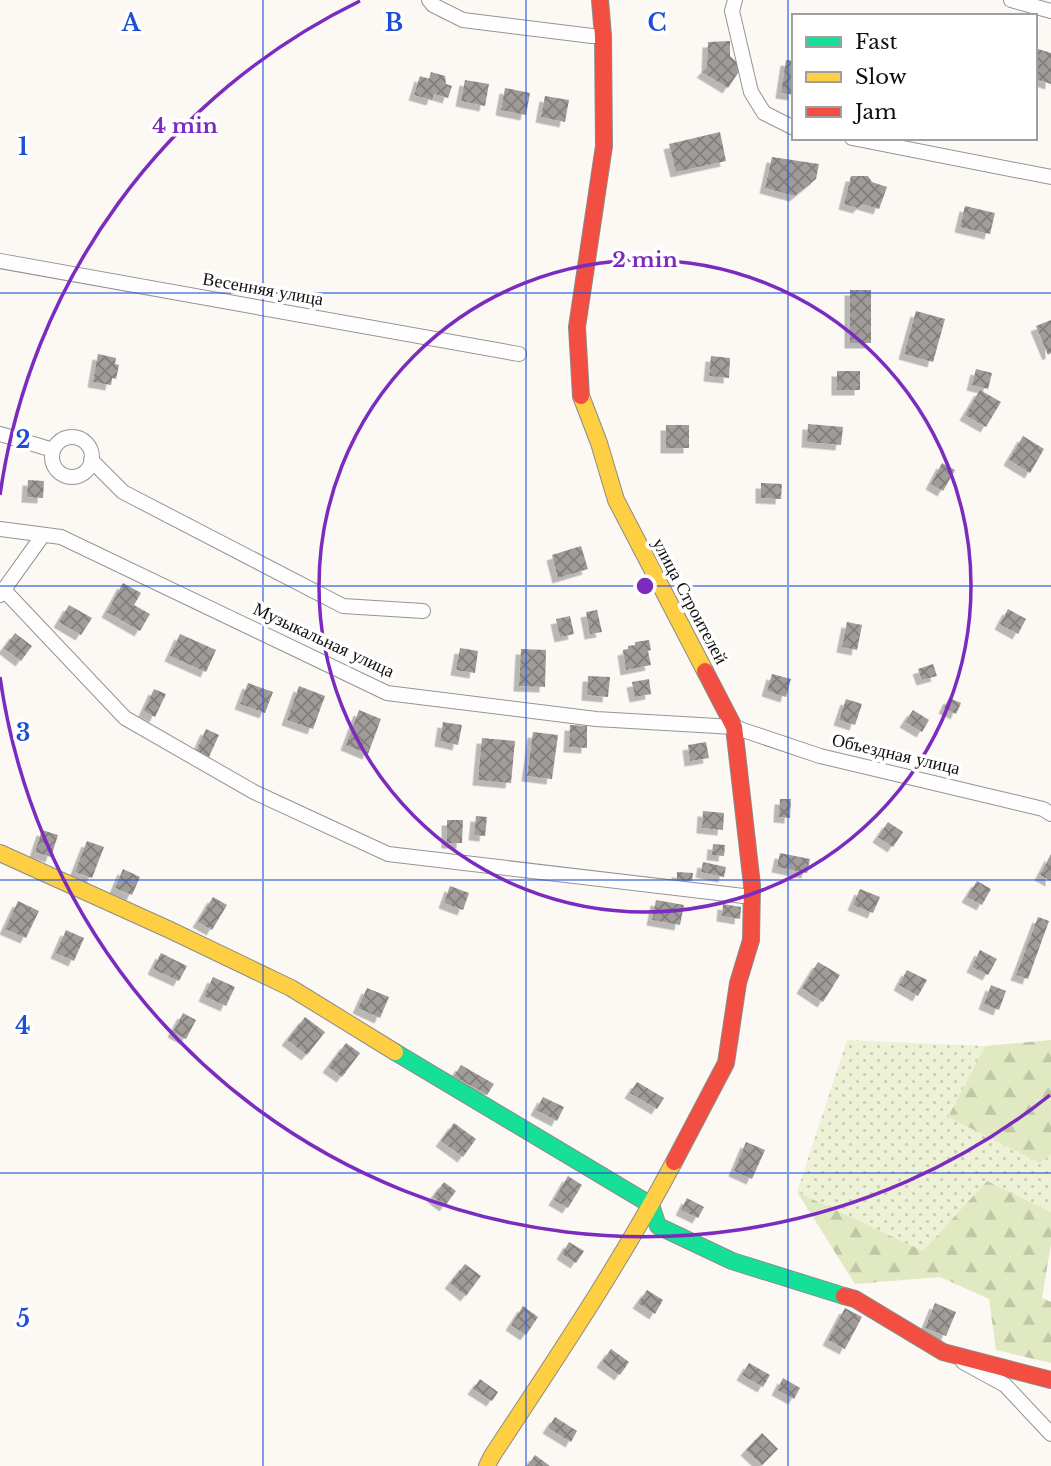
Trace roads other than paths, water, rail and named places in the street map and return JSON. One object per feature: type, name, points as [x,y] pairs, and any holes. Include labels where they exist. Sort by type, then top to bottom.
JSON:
[{"type":"street","points":[[429,0],[433,5],[463,20],[603,36]]},
{"type":"street","name":"улица Строителей","points":[[488,1466],[595,1299],[651,1205],[726,1063],[738,983],[751,940],[749,855],[734,727],[616,500],[599,443],[580,394],[577,327],[604,146],[600,0]]},
{"type":"street","points":[[735,0],[733,11],[751,92],[764,113],[792,127]]},
{"type":"street","points":[[1011,0],[1051,11]]},
{"type":"street","points":[[863,140],[1050,175]]},
{"type":"street","name":"Весенняя улица","points":[[0,261],[519,354]]},
{"type":"street","points":[[0,434],[53,450]]},
{"type":"street","points":[[91,460],[85,471],[79,475],[66,476],[56,468],[53,450],[61,440],[74,437],[85,442],[89,447],[91,460],[123,492],[343,606],[423,611]]},
{"type":"street","name":"Музыкальная улица","points":[[0,529],[61,537],[387,693],[596,719],[734,727]]},
{"type":"street","points":[[43,535],[2,593],[125,718],[254,792],[388,854],[752,897]]},
{"type":"street","name":"Объездная улица","points":[[734,727],[820,756],[997,797],[1044,809],[1051,814]]},
{"type":"street","points":[[0,853],[291,988],[651,1205],[658,1226],[732,1261],[855,1299],[943,1352],[1005,1385],[1051,1434]]},
{"type":"street","points":[[943,1352],[1051,1380]]}]
